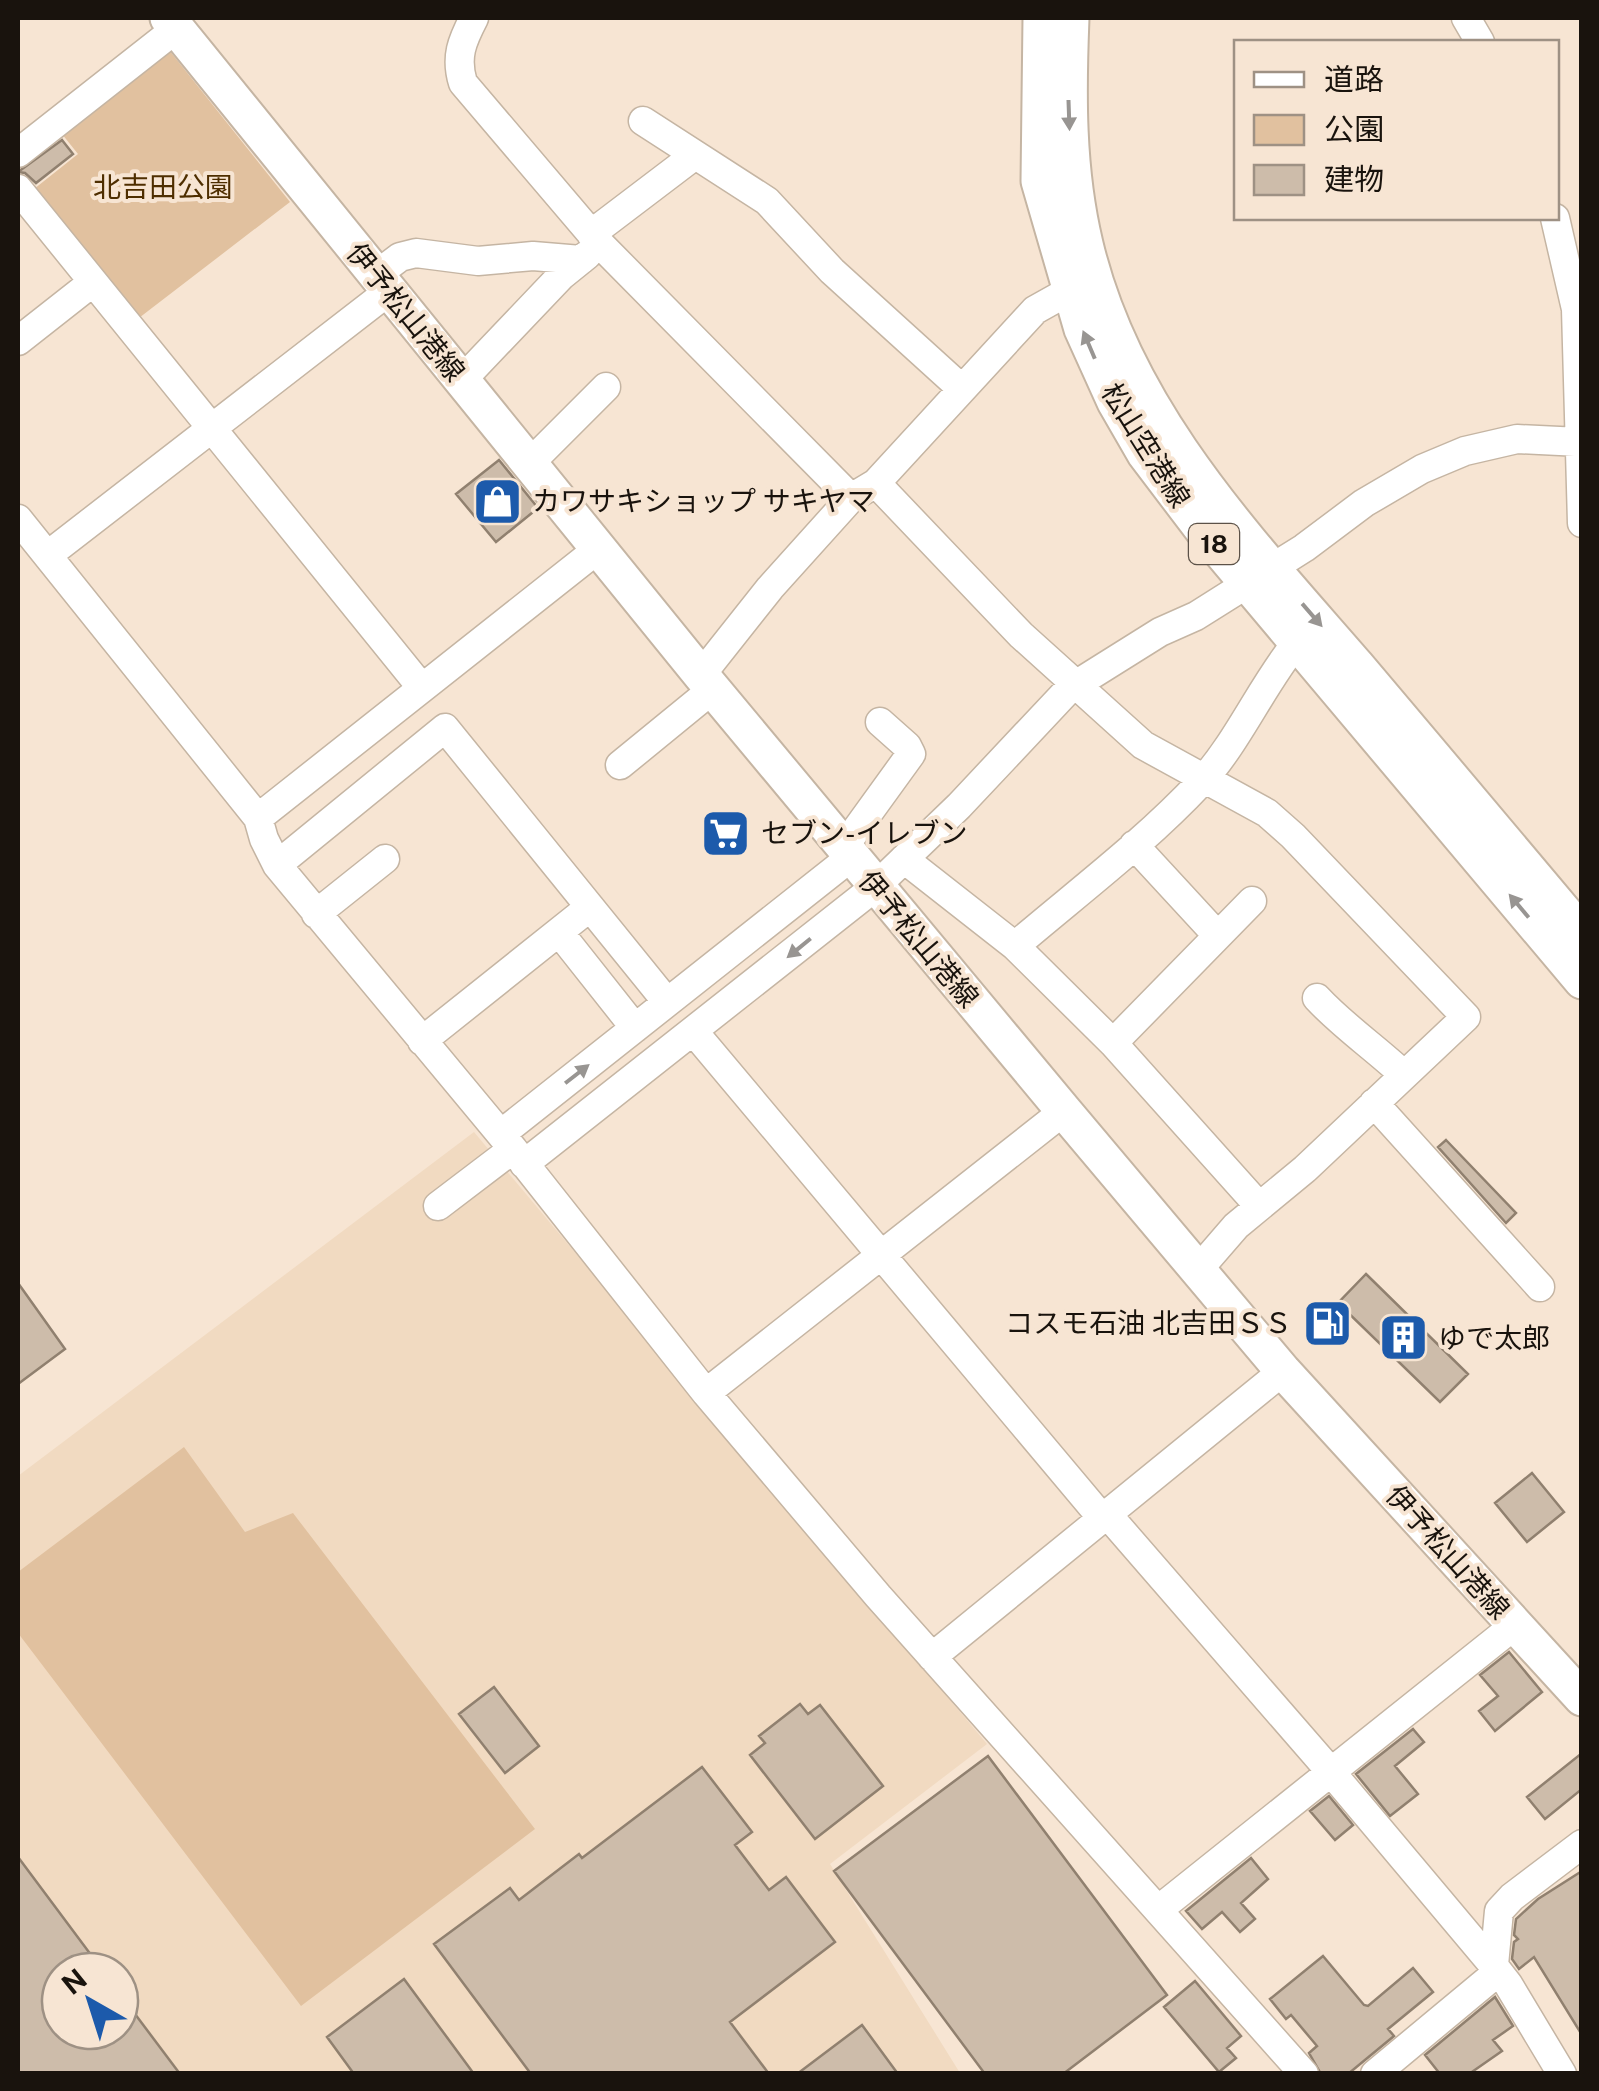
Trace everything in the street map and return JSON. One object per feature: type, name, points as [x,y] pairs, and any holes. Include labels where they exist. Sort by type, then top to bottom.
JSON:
[{"type":"main road","name":"松山空港線","points":[[1041,18],[1039,181],[1069,291],[1114,402],[1145,454],[1582,933]]},
{"type":"main road","name":"松山空港線","points":[[1071,18],[1068,78],[1072,166],[1085,244],[1120,344],[1163,428],[1226,514],[1297,642],[1582,981]]},
{"type":"main road","name":"伊予松山港線","points":[[173,23],[875,887],[1283,1372],[1582,1698]]},
{"type":"street","points":[[474,18],[460,46],[458,66],[463,82],[591,246],[1144,745],[1267,813],[1466,1017],[1304,1170],[1258,1206],[1198,1270]]},
{"type":"street","points":[[1466,18],[1479,40]]},
{"type":"street","points":[[18,153],[173,23]]},
{"type":"street","points":[[643,121],[768,201],[832,270],[962,389]]},
{"type":"street","points":[[461,381],[591,246],[695,155]]},
{"type":"street","points":[[18,189],[422,688]]},
{"type":"street","points":[[1555,220],[1576,309],[1582,523]]},
{"type":"street","points":[[48,556],[212,429],[383,283],[400,257],[416,253],[478,261],[591,246]]},
{"type":"street","points":[[18,341],[93,282]]},
{"type":"street","points":[[620,765],[707,682],[770,588],[1035,310],[1069,291]]},
{"type":"street","points":[[529,464],[606,387]]},
{"type":"street","points":[[438,1206],[513,1149],[694,1032],[875,887],[1077,684],[1160,632],[1196,616],[1304,548],[1364,503],[1436,463],[1516,439],[1580,442]]},
{"type":"street","points":[[18,518],[258,818],[277,866],[513,1149],[706,1393],[932,1657],[1304,2074]]},
{"type":"street","points":[[258,818],[598,548]]},
{"type":"street","points":[[1015,946],[1203,780],[1271,674],[1297,642]]},
{"type":"street","points":[[513,1149],[635,1028],[847,852],[910,754],[907,746],[880,722]]},
{"type":"street","points":[[277,866],[445,728],[667,1002]]},
{"type":"street","points":[[1134,844],[1217,935]]},
{"type":"street","points":[[316,914],[386,859]]},
{"type":"street","points":[[904,859],[1015,946],[1113,1043],[1258,1206]]},
{"type":"street","points":[[1113,1043],[1252,901]]},
{"type":"street","points":[[422,1041],[590,907]]},
{"type":"street","points":[[559,932],[635,1028]]},
{"type":"street","points":[[1316,998],[1346,1029],[1366,1040],[1403,1074]]},
{"type":"street","points":[[694,1032],[880,1256],[1332,1772],[1494,1966],[1562,2074]]},
{"type":"street","points":[[1374,1102],[1540,1287]]},
{"type":"street","points":[[706,1393],[1064,1111]]},
{"type":"street","points":[[932,1657],[1283,1372]]},
{"type":"street","points":[[1158,1910],[1515,1625]]},
{"type":"street","points":[[1375,2074],[1493,1976],[1500,1911],[1512,1897],[1582,1844]]},
{"type":"shaded area","points":[[474,1132],[987,1744],[830,1864],[960,2073],[18,2074],[18,1476]]},
{"type":"green space","name":"北吉田公園","points":[[169,50],[290,202],[135,321],[29,193],[78,154],[62,134]]},
{"type":"green space","points":[[184,1447],[245,1532],[293,1513],[535,1829],[301,2006],[18,1633],[18,1572]]},
{"type":"building","points":[[62,140],[73,154],[36,183],[18,172]]},
{"type":"building","name":"カワサキショップ サキヤマ","points":[[499,460],[538,508],[496,542],[456,494]]},
{"type":"building","points":[[1446,1140],[1516,1213],[1506,1223],[1438,1147]]},
{"type":"building","name":"ゆで太郎","points":[[1366,1274],[1468,1374],[1440,1402],[1338,1303]]},
{"type":"building","points":[[18,1283],[65,1349],[18,1384]]},
{"type":"building","points":[[1532,1473],[1564,1512],[1527,1542],[1495,1503]]},
{"type":"building","points":[[1509,1652],[1542,1692],[1495,1731],[1479,1711],[1498,1696],[1480,1675]]},
{"type":"building","points":[[494,1687],[539,1746],[505,1773],[459,1714]]},
{"type":"building","points":[[800,1704],[808,1714],[820,1705],[883,1786],[815,1839],[750,1755],[765,1743],[759,1736]]},
{"type":"building","points":[[1413,1729],[1424,1742],[1395,1766],[1418,1794],[1390,1816],[1356,1774]]},
{"type":"building","points":[[1582,1753],[1582,1789],[1545,1819],[1527,1797]]},
{"type":"building","points":[[988,1756],[1167,1995],[1063,2074],[985,2074],[834,1871]]},
{"type":"building","points":[[702,1767],[752,1832],[735,1845],[769,1890],[786,1877],[835,1942],[730,2022],[769,2074],[531,2074],[434,1944],[510,1888],[519,1900],[579,1854],[582,1858]]},
{"type":"building","points":[[1329,1796],[1353,1825],[1335,1840],[1310,1811]]},
{"type":"building","points":[[18,1857],[88,1951],[40,1951],[40,2051],[140,2051],[140,2021],[180,2074],[18,2074]]},
{"type":"building","points":[[1251,1858],[1268,1879],[1241,1903],[1255,1919],[1240,1932],[1222,1912],[1202,1929],[1186,1911]]},
{"type":"building","points":[[1582,1871],[1582,2035],[1534,1957],[1519,1969],[1512,1959],[1518,1939],[1514,1935],[1516,1919],[1538,1899]]},
{"type":"building","points":[[1323,1956],[1364,2005],[1368,2006],[1413,1968],[1433,1992],[1388,2029],[1394,2036],[1348,2074],[1321,2074],[1309,2053],[1317,2046],[1291,2015],[1286,2019],[1270,1999]]},
{"type":"building","points":[[404,1979],[474,2074],[354,2074],[327,2037]]},
{"type":"building","points":[[1195,1981],[1241,2036],[1227,2048],[1236,2058],[1219,2072],[1164,2007]]},
{"type":"building","points":[[1495,1997],[1513,2026],[1493,2040],[1502,2051],[1469,2074],[1440,2074],[1425,2055]]},
{"type":"building","points":[[862,2025],[898,2074],[797,2074]]},
{"type":"place","name":"カワサキショップ サキヤマ","points":[[497,501]]},
{"type":"place","name":"セブン-イレブン","points":[[726,833]]},
{"type":"place","name":"コスモ石油 北吉田ＳＳ","points":[[1327,1323]]},
{"type":"place","name":"ゆで太郎","points":[[1403,1338]]}]
